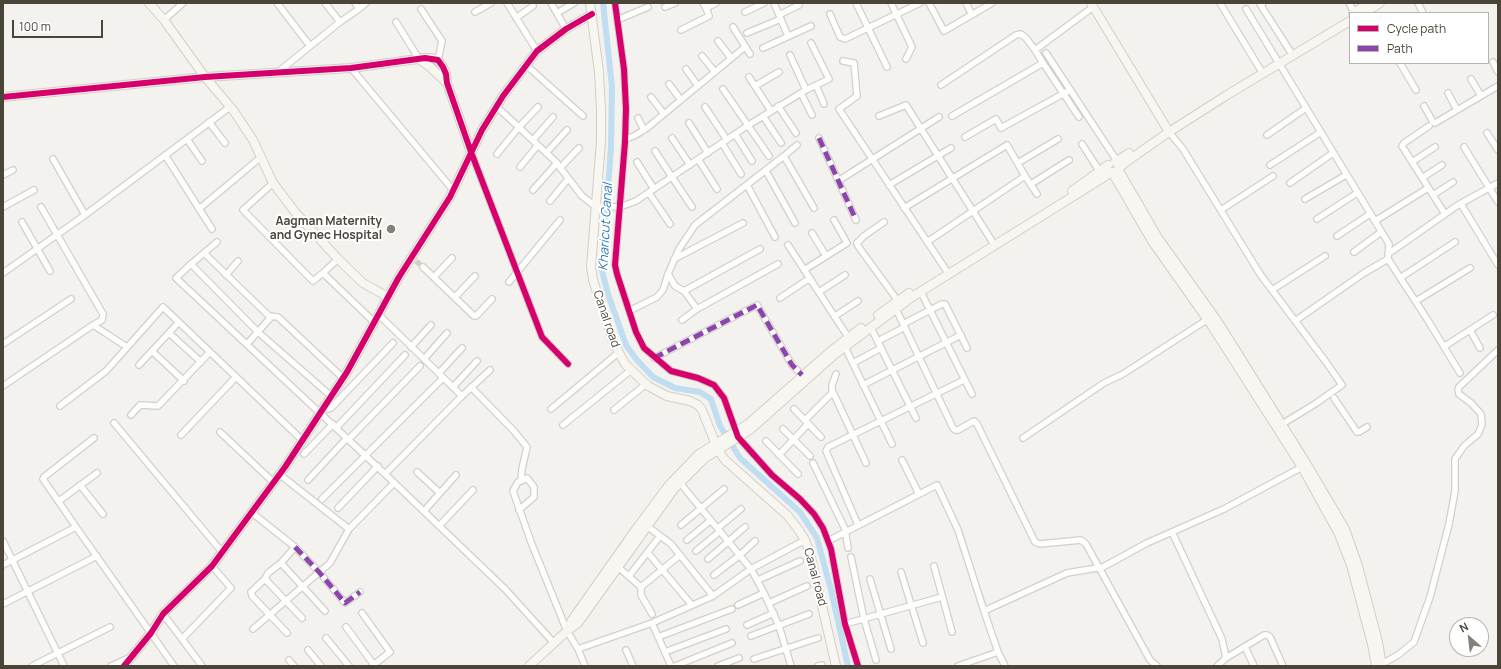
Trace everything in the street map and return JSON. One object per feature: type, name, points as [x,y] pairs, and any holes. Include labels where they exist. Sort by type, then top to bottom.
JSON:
[{"type":"street","points":[[149,3],[164,20],[204,78],[230,107],[253,140],[273,183],[295,212],[338,259],[363,283],[388,297]]},
{"type":"street","points":[[164,20],[182,3]]},
{"type":"street","points":[[277,3],[310,46]]},
{"type":"street","points":[[325,3],[340,22]]},
{"type":"street","points":[[355,3],[359,8]]},
{"type":"street","points":[[276,74],[366,3]]},
{"type":"street","points":[[475,12],[491,3]]},
{"type":"street","points":[[507,3],[537,51]]},
{"type":"street","points":[[552,3],[566,29]]},
{"type":"street","points":[[557,13],[574,3]]},
{"type":"street","name":"Canal road","points":[[590,3],[601,92],[601,141],[597,206],[590,267],[595,288],[613,341],[625,364],[646,384],[659,393],[690,401],[698,405],[702,410],[725,460],[787,515],[804,540],[810,554],[836,666]]},
{"type":"street","points":[[615,3],[626,91],[625,139],[615,265],[640,342],[654,358],[671,371],[698,378],[714,385],[724,398],[737,435],[772,475],[800,499],[814,514],[823,528],[831,549],[845,624],[858,666]]},
{"type":"street","points":[[666,7],[675,3]]},
{"type":"street","points":[[681,30],[709,16],[705,5],[716,3]]},
{"type":"street","points":[[745,12],[764,3]]},
{"type":"street","points":[[774,3],[788,36]]},
{"type":"street","points":[[856,3],[887,67]]},
{"type":"street","points":[[891,3],[912,46],[906,59]]},
{"type":"street","points":[[830,14],[840,37],[845,39],[920,3]]},
{"type":"street","points":[[929,3],[944,31],[992,3]]},
{"type":"street","points":[[966,3],[972,15]]},
{"type":"street","points":[[1220,3],[1260,69]]},
{"type":"street","points":[[1261,3],[1290,51]]},
{"type":"street","points":[[1349,3],[1362,11],[1380,3]]},
{"type":"street","points":[[1418,3],[1422,12]]},
{"type":"street","points":[[747,33],[780,17],[799,5]]},
{"type":"street","points":[[1035,50],[1092,5],[1168,130],[1183,149],[1260,274],[1342,385],[1332,395],[1279,425]]},
{"type":"street","points":[[516,18],[533,6]]},
{"type":"street","points":[[617,20],[648,7]]},
{"type":"street","points":[[421,9],[442,41],[438,60]]},
{"type":"street","points":[[1246,9],[1389,244],[1388,256],[1400,278],[1445,346],[1460,373]]},
{"type":"street","points":[[111,666],[128,662],[151,634],[163,614],[212,566],[280,474],[343,378],[388,297],[414,259],[453,190],[482,130],[503,96],[537,51],[566,29],[592,14]]},
{"type":"street","points":[[737,435],[802,375],[847,342],[898,301],[946,270],[994,244],[1100,172],[1126,162],[1168,130],[1224,91],[1260,69],[1278,61],[1290,51],[1349,18]]},
{"type":"street","points":[[396,22],[419,59],[447,83]]},
{"type":"street","points":[[1168,130],[1278,61],[1349,22]]},
{"type":"street","points":[[763,48],[811,26]]},
{"type":"street","points":[[733,27],[750,54]]},
{"type":"street","points":[[941,85],[1016,35],[1021,34],[1035,50],[1079,117]]},
{"type":"street","points":[[718,41],[732,58]]},
{"type":"street","points":[[497,107],[546,153],[582,196],[597,206],[620,207],[636,201],[649,193],[778,106],[829,79],[811,43]]},
{"type":"street","points":[[625,139],[644,130],[745,47]]},
{"type":"street","points":[[1046,53],[1070,90],[1158,238],[1218,322],[1279,425],[1338,532],[1348,558],[1372,644],[1380,665]]},
{"type":"street","points":[[702,56],[715,72]]},
{"type":"street","points":[[790,56],[812,115]]},
{"type":"street","points":[[3,96],[204,78],[351,68],[425,58],[438,60],[446,74],[447,83],[471,152],[542,337],[568,364]]},
{"type":"street","points":[[843,61],[854,62],[857,96],[840,109],[946,270]]},
{"type":"street","points":[[1493,62],[1498,72]]},
{"type":"street","points":[[952,116],[1044,63]]},
{"type":"street","points":[[1401,64],[1416,90]]},
{"type":"street","points":[[526,65],[583,116]]},
{"type":"street","points":[[351,68],[453,190]]},
{"type":"street","points":[[686,69],[698,86]]},
{"type":"street","points":[[755,86],[779,72]]},
{"type":"street","points":[[749,77],[771,111]]},
{"type":"street","points":[[1472,79],[1481,96]]},
{"type":"street","points":[[669,84],[681,100]]},
{"type":"street","points":[[816,85],[824,104]]},
{"type":"street","points":[[1424,106],[1434,123],[1498,86]]},
{"type":"street","points":[[723,89],[769,156]]},
{"type":"street","points":[[965,137],[996,119],[1001,128],[1070,90]]},
{"type":"street","points":[[1448,93],[1457,110]]},
{"type":"street","points":[[651,97],[664,114]]},
{"type":"street","points":[[879,116],[906,105],[994,244]]},
{"type":"street","points":[[778,106],[796,133]]},
{"type":"street","points":[[3,273],[85,215],[230,107]]},
{"type":"street","points":[[497,154],[538,107]]},
{"type":"street","points":[[705,107],[725,141],[741,174]]},
{"type":"street","points":[[1267,135],[1306,108]]},
{"type":"street","points":[[763,116],[781,143]]},
{"type":"street","points":[[533,140],[553,117]]},
{"type":"street","points":[[838,181],[939,117]]},
{"type":"street","points":[[638,118],[644,130]]},
{"type":"street","points":[[210,122],[225,143]]},
{"type":"street","points":[[689,123],[708,153]]},
{"type":"street","points":[[1429,126],[1404,143],[1402,146],[1445,214]]},
{"type":"street","points":[[546,153],[567,130]]},
{"type":"street","points":[[1270,165],[1321,132]]},
{"type":"street","points":[[1487,133],[1498,150]]},
{"type":"street","points":[[735,134],[752,161]]},
{"type":"street","points":[[672,138],[690,165]]},
{"type":"street","points":[[819,138],[856,220]]},
{"type":"street","points":[[187,139],[202,161]]},
{"type":"street","points":[[1018,163],[1058,139]]},
{"type":"street","points":[[1082,144],[1100,172]]},
{"type":"street","points":[[520,167],[538,145]]},
{"type":"street","points":[[629,311],[657,297],[663,290],[674,259],[695,225],[766,171],[797,145]]},
{"type":"street","points":[[904,208],[1007,145],[1037,194]]},
{"type":"street","points":[[1412,162],[1435,147]]},
{"type":"street","points":[[533,190],[579,148]]},
{"type":"street","points":[[889,185],[951,148]]},
{"type":"street","points":[[1464,148],[1498,202]]},
{"type":"street","points":[[655,151],[692,206]]},
{"type":"street","points":[[1290,183],[1333,154]]},
{"type":"street","points":[[165,155],[212,229]]},
{"type":"street","points":[[784,156],[814,208]]},
{"type":"street","points":[[199,209],[261,157]]},
{"type":"street","points":[[53,159],[85,215]]},
{"type":"street","points":[[698,159],[717,189]]},
{"type":"street","points":[[1031,184],[1069,160]]},
{"type":"street","points":[[637,162],[654,189]]},
{"type":"street","points":[[1422,178],[1442,165]]},
{"type":"street","points":[[567,631],[572,620],[669,485],[699,454],[751,429],[790,404],[829,359],[847,342],[871,328],[921,292],[1114,166]]},
{"type":"street","points":[[1114,166],[1152,241],[1208,319],[1279,425],[1345,529],[1358,566],[1378,642],[1380,665]]},
{"type":"street","points":[[3,175],[13,170]]},
{"type":"street","points":[[766,171],[796,223]]},
{"type":"street","points":[[1305,199],[1346,175]]},
{"type":"street","points":[[927,242],[1025,176]]},
{"type":"street","points":[[1220,210],[1274,176]]},
{"type":"street","points":[[550,201],[568,179]]},
{"type":"street","points":[[1433,195],[1453,182]]},
{"type":"street","points":[[273,183],[242,210],[313,281],[338,259]]},
{"type":"street","points":[[1295,321],[1445,214],[1498,183]]},
{"type":"street","points":[[747,185],[775,237]]},
{"type":"street","points":[[1375,222],[1428,188]]},
{"type":"street","points":[[3,207],[34,190]]},
{"type":"street","points":[[649,193],[670,224]]},
{"type":"street","points":[[1318,218],[1357,193]]},
{"type":"street","points":[[1461,204],[1498,265]]},
{"type":"street","points":[[3,386],[102,320],[103,314],[41,206]]},
{"type":"street","points":[[1337,236],[1370,214]]},
{"type":"street","points":[[509,282],[560,220]]},
{"type":"street","points":[[804,270],[847,242],[834,220]]},
{"type":"street","points":[[22,222],[50,271]]},
{"type":"street","points":[[884,222],[864,236],[857,243],[898,301]]},
{"type":"street","points":[[674,259],[743,224]]},
{"type":"street","points":[[1354,252],[1381,232]]},
{"type":"street","points":[[812,233],[826,256]]},
{"type":"street","points":[[217,242],[176,278],[247,344],[322,410],[335,426],[505,589],[554,643]]},
{"type":"street","points":[[1400,278],[1455,242]]},
{"type":"street","points":[[788,245],[835,316],[847,342],[853,364],[892,444]]},
{"type":"street","points":[[684,291],[760,249]]},
{"type":"street","points":[[204,253],[269,316],[278,317],[343,378]]},
{"type":"street","points":[[1272,290],[1325,256]]},
{"type":"street","points":[[434,277],[452,258]]},
{"type":"street","points":[[226,275],[238,261]]},
{"type":"street","points":[[191,264],[258,332],[331,396]]},
{"type":"street","points":[[682,320],[778,264]]},
{"type":"street","points":[[423,267],[474,316],[476,316],[492,299]]},
{"type":"street","points":[[1416,301],[1470,268]]},
{"type":"street","points":[[323,273],[374,322]]},
{"type":"street","points":[[668,274],[675,286],[684,291],[698,310]]},
{"type":"street","points":[[819,292],[845,275]]},
{"type":"street","points":[[455,297],[475,276]]},
{"type":"street","points":[[780,298],[810,278]]},
{"type":"street","points":[[921,292],[972,394]]},
{"type":"street","points":[[3,344],[71,299]]},
{"type":"street","points":[[835,316],[858,301]]},
{"type":"street","points":[[878,341],[930,310],[945,304],[967,348]]},
{"type":"street","points":[[654,358],[756,305],[792,366],[802,375]]},
{"type":"street","points":[[60,406],[106,372],[163,306],[302,440]]},
{"type":"street","points":[[896,309],[955,430],[974,422],[977,424],[1035,542],[1040,544],[1081,540],[1086,544],[1150,660],[1157,666]]},
{"type":"street","points":[[378,314],[462,396]]},
{"type":"street","points":[[1445,346],[1493,315]]},
{"type":"street","points":[[247,344],[272,316]]},
{"type":"street","points":[[1023,438],[1104,383],[1123,374],[1208,319]]},
{"type":"street","points":[[139,365],[179,322]]},
{"type":"street","points":[[93,325],[127,347]]},
{"type":"street","points":[[412,347],[432,325]]},
{"type":"street","points":[[871,328],[916,418]]},
{"type":"street","points":[[1470,330],[1480,348]]},
{"type":"street","points":[[169,333],[201,362]]},
{"type":"street","points":[[424,359],[447,334]]},
{"type":"street","points":[[863,385],[960,335]]},
{"type":"street","points":[[322,410],[331,408],[393,343]]},
{"type":"street","points":[[439,373],[462,348]]},
{"type":"street","points":[[853,364],[882,348]]},
{"type":"street","points":[[1380,665],[1398,655],[1414,642],[1430,597],[1450,524],[1455,491],[1455,459],[1464,446],[1478,434],[1482,425],[1481,414],[1471,403],[1459,394],[1458,390],[1459,387],[1498,350]]},
{"type":"street","points":[[152,351],[184,381]]},
{"type":"street","points":[[131,415],[140,405],[158,406],[184,381],[210,352]]},
{"type":"street","points":[[551,409],[618,353]]},
{"type":"street","points":[[304,454],[335,426],[406,355]]},
{"type":"street","points":[[453,387],[477,361]]},
{"type":"street","points":[[308,480],[420,366]]},
{"type":"street","points":[[386,474],[471,387],[490,370]]},
{"type":"street","points":[[563,425],[631,370]]},
{"type":"street","points":[[836,374],[831,387],[866,463]]},
{"type":"street","points":[[181,435],[236,377]]},
{"type":"street","points":[[322,500],[443,378]]},
{"type":"street","points":[[858,525],[826,451],[828,446],[964,380]]},
{"type":"street","points":[[614,410],[646,384]]},
{"type":"street","points":[[471,387],[514,431],[527,447],[521,481]]},
{"type":"street","points":[[779,454],[794,439],[830,395]]},
{"type":"street","points":[[1332,395],[1357,432],[1367,427]]},
{"type":"street","points":[[790,404],[821,437]]},
{"type":"street","points":[[114,423],[222,552]]},
{"type":"street","points":[[783,429],[810,456]]},
{"type":"street","points":[[220,432],[273,482]]},
{"type":"street","points":[[94,438],[44,477],[44,479],[174,666]]},
{"type":"street","points":[[766,441],[798,474]]},
{"type":"street","points":[[529,666],[567,631],[578,623],[674,489],[718,446]]},
{"type":"street","points":[[902,460],[919,494]]},
{"type":"street","points":[[813,463],[846,532],[848,548]]},
{"type":"street","points":[[338,508],[378,466]]},
{"type":"street","points":[[984,611],[1067,574],[1100,567],[1224,508],[1302,467]]},
{"type":"street","points":[[417,472],[440,493]]},
{"type":"street","points":[[59,501],[97,473]]},
{"type":"street","points":[[280,474],[349,529]]},
{"type":"street","points":[[424,511],[456,475]]},
{"type":"street","points":[[519,510],[534,497],[534,487],[527,478],[518,482],[513,491],[519,510],[567,631],[578,649],[585,666]]},
{"type":"street","points":[[253,629],[330,563],[349,529],[394,483]]},
{"type":"street","points":[[680,483],[740,555],[758,580],[779,626],[791,666]]},
{"type":"street","points":[[80,485],[103,514]]},
{"type":"street","points":[[828,541],[937,485],[958,530],[998,652],[1005,666]]},
{"type":"street","points":[[439,526],[473,490]]},
{"type":"street","points":[[681,526],[724,490]]},
{"type":"street","points":[[696,551],[741,509]]},
{"type":"street","points":[[251,512],[295,547],[319,572],[345,603],[360,592]]},
{"type":"street","points":[[687,540],[711,520]]},
{"type":"street","points":[[647,526],[671,544],[713,596]]},
{"type":"street","points":[[3,565],[76,527]]},
{"type":"street","points":[[708,559],[745,528]]},
{"type":"street","points":[[1172,532],[1222,639],[1226,658]]},
{"type":"street","points":[[629,576],[660,536]]},
{"type":"street","points":[[578,649],[652,623],[691,604],[713,596],[751,569],[804,540]]},
{"type":"street","points":[[3,541],[59,653],[64,666]]},
{"type":"street","points":[[714,575],[740,555],[755,541]]},
{"type":"street","points":[[287,633],[252,596],[251,592],[266,579],[268,573],[281,563],[295,547]]},
{"type":"street","points":[[648,553],[691,604]]},
{"type":"street","points":[[641,587],[680,555]]},
{"type":"street","points":[[3,604],[97,556]]},
{"type":"street","points":[[851,557],[864,619],[876,660]]},
{"type":"street","points":[[758,580],[800,561]]},
{"type":"street","points":[[281,563],[325,611]]},
{"type":"street","points":[[182,638],[231,588],[212,566]]},
{"type":"street","points":[[934,566],[952,632]]},
{"type":"street","points":[[618,567],[641,587],[641,595],[652,614]]},
{"type":"street","points":[[901,572],[924,643]]},
{"type":"street","points":[[870,578],[891,649]]},
{"type":"street","points":[[266,579],[302,618]]},
{"type":"street","points":[[769,602],[807,586]]},
{"type":"street","points":[[738,605],[764,593]]},
{"type":"street","points":[[845,624],[942,597]]},
{"type":"street","points":[[658,638],[732,609]]},
{"type":"street","points":[[346,627],[373,665],[390,652],[362,613]]},
{"type":"street","points":[[747,625],[774,613]]},
{"type":"street","points":[[163,614],[202,666]]},
{"type":"street","points":[[752,636],[809,614]]},
{"type":"street","points":[[652,623],[671,666]]},
{"type":"street","points":[[32,666],[110,626]]},
{"type":"street","points":[[665,652],[726,629]]},
{"type":"street","points":[[1217,666],[1226,658],[1267,635],[1270,637],[1283,666]]},
{"type":"street","points":[[326,638],[349,666]]},
{"type":"street","points":[[754,659],[818,638]]},
{"type":"street","points":[[674,666],[732,644]]},
{"type":"street","points":[[1245,647],[1254,666]]},
{"type":"street","points":[[308,650],[321,666]]},
{"type":"street","points":[[626,650],[632,666]]},
{"type":"street","points":[[958,666],[998,652]]},
{"type":"street","points":[[718,666],[739,658]]},
{"type":"street","points":[[289,660],[294,666]]},
{"type":"waterway","name":"Kharicut Canal","points":[[603,3],[612,87],[611,147],[602,271],[608,294],[626,345],[636,359],[653,377],[675,388],[700,392],[711,399],[720,426],[740,458],[800,512],[817,538],[831,590],[848,666]]},
{"type":"tunnel","points":[[416,261],[423,267]]},
{"type":"marked path","points":[[819,138],[856,220]]},
{"type":"marked path","points":[[654,358],[757,305],[792,365],[802,375]]},
{"type":"marked path","points":[[295,547],[319,572],[345,603],[360,592]]},
{"type":"cycle path","points":[[615,3],[624,69],[626,109],[625,142],[615,265],[636,332],[644,348],[671,371],[698,378],[714,385],[724,398],[738,437],[772,475],[800,499],[814,514],[823,528],[831,549],[845,624],[858,666]]},
{"type":"cycle path","points":[[124,666],[151,633],[163,614],[212,566],[285,467],[347,372],[399,277],[450,197],[482,130],[503,96],[537,51],[566,29],[592,14]]},
{"type":"cycle path","points":[[3,97],[205,77],[351,68],[425,58],[438,60],[446,74],[447,83],[471,152],[542,337],[568,364]]},
{"type":"place","name":"Aagman Maternity and Gynec Hospital","points":[[391,229]]}]
